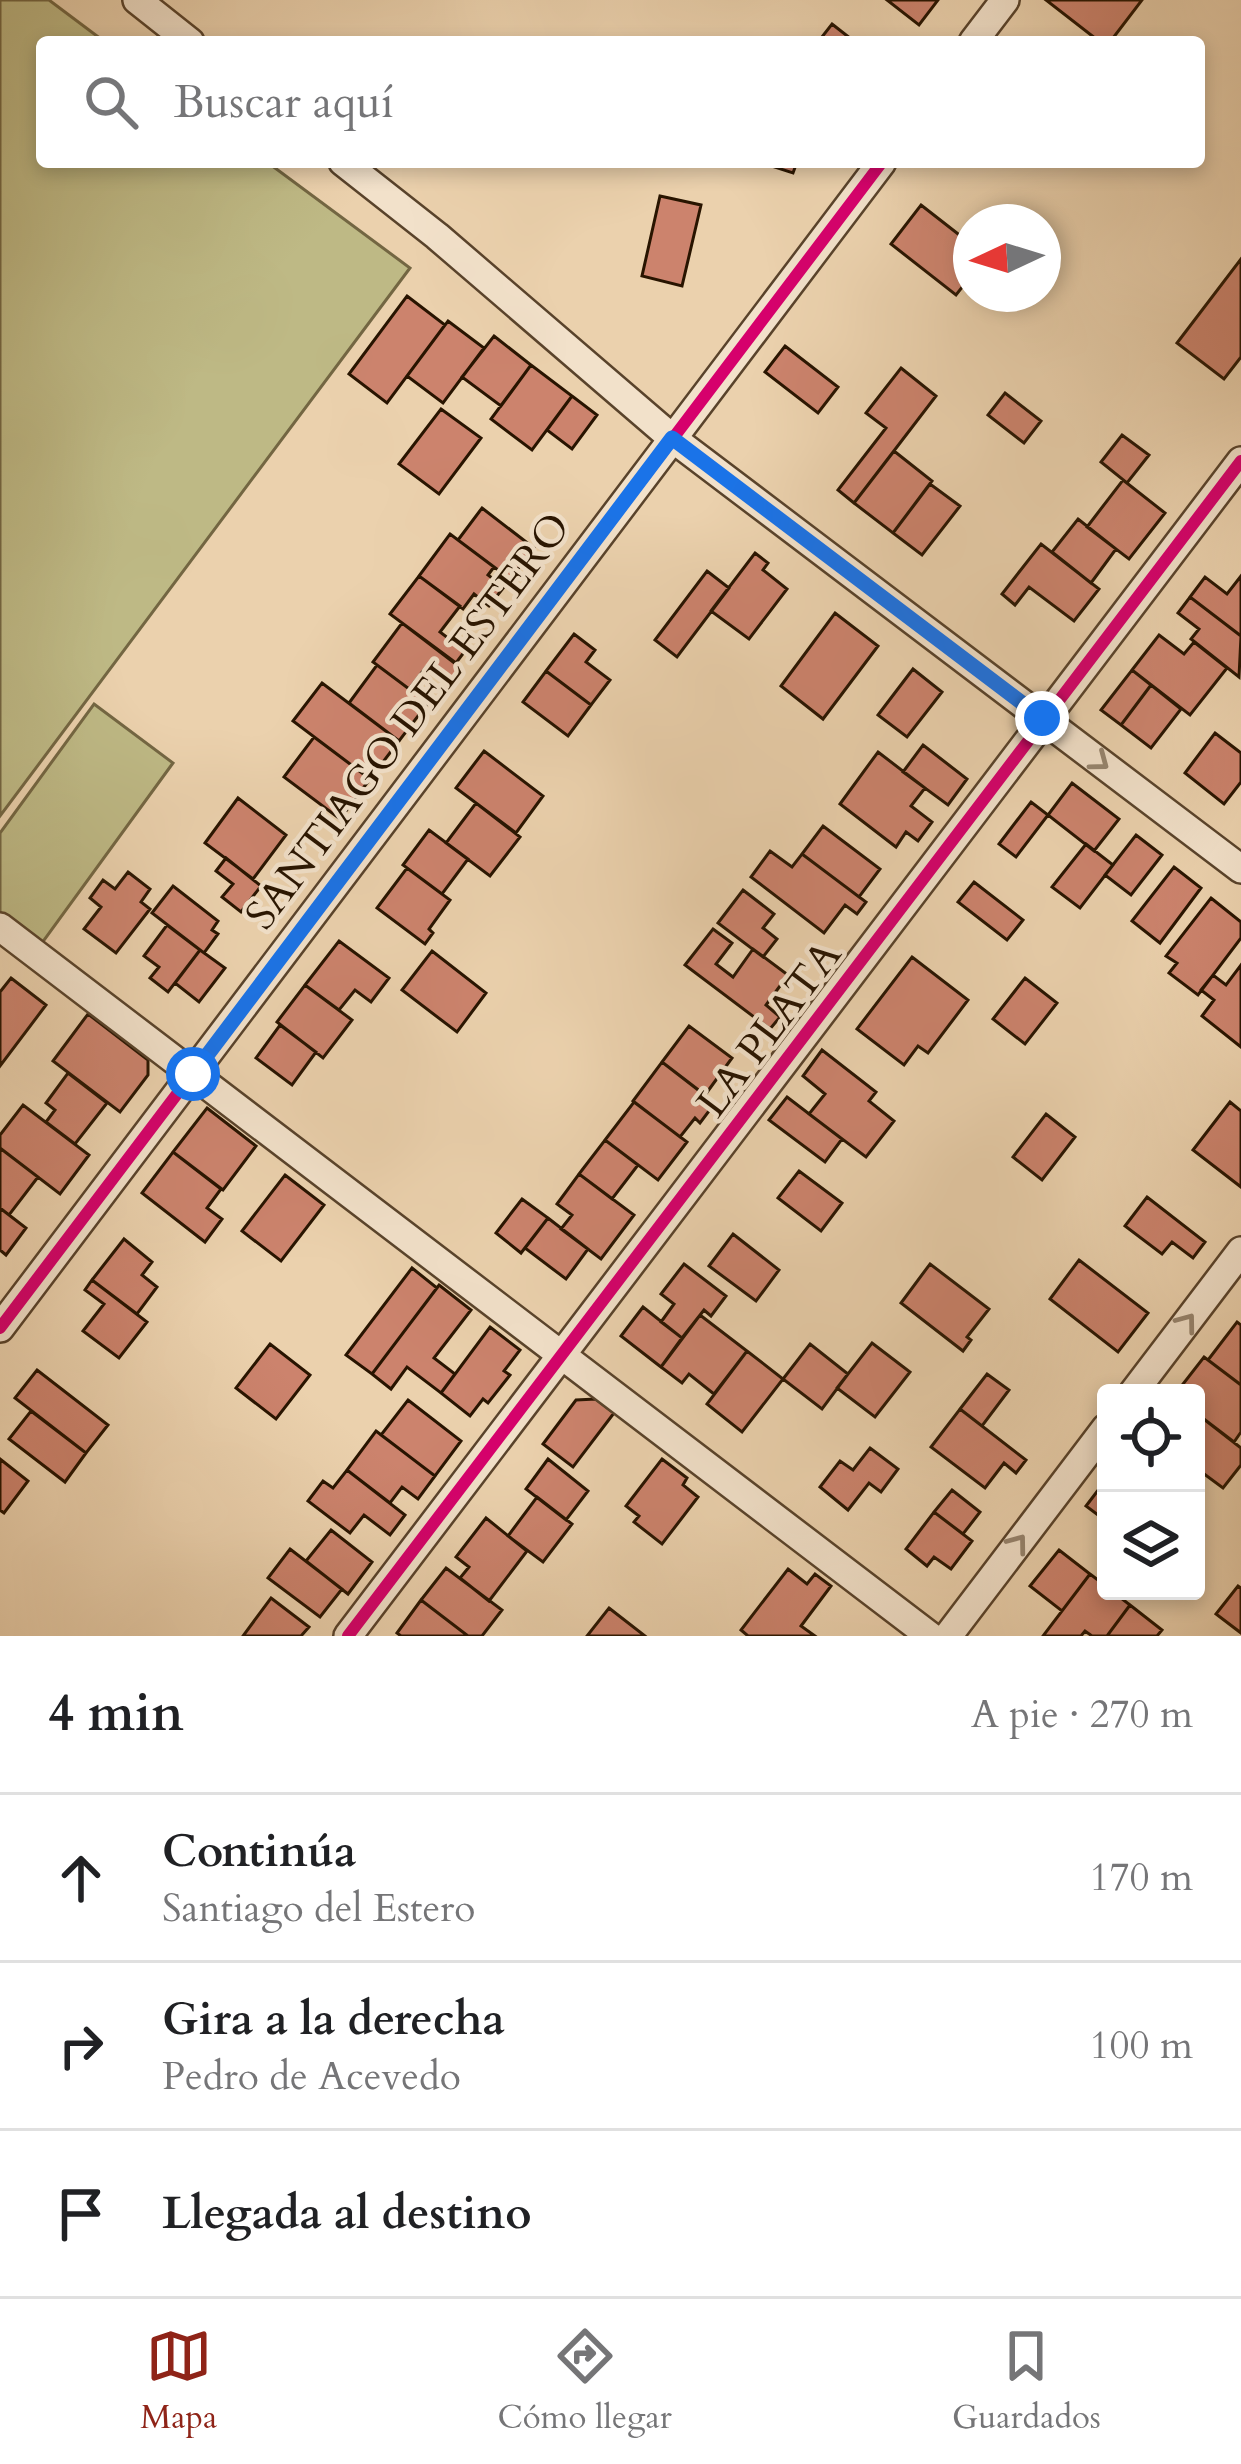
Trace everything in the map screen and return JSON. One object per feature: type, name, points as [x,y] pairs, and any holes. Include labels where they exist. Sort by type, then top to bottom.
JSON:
[{"type":"street","points":[[137,0],[182,36]]},
{"type":"street","points":[[978,36],[1005,0]]},
{"type":"street","points":[[351,168],[672,438],[1241,869]]},
{"type":"street","name":"SANTIAGO DEL ESTERO","points":[[0,1328],[877,168]]},
{"type":"street","name":"LA PLATA","points":[[348,1636],[1241,461]]},
{"type":"street","points":[[0,927],[930,1636]]},
{"type":"street","points":[[1140,1384],[1241,1251]]},
{"type":"street","points":[[948,1636],[1097,1440]]},
{"type":"shaded area","points":[[0,0],[49,0],[97,36],[36,36],[36,168],[275,168],[410,268],[0,816]]},
{"type":"shaded area","points":[[94,704],[173,763],[42,943],[0,912],[0,833]]},
{"type":"building","points":[[887,0],[938,0],[919,25]]},
{"type":"building","points":[[1046,0],[1142,0],[1115,36],[1092,36]]},
{"type":"building","points":[[832,24],[847,36],[823,36]]},
{"type":"building","points":[[660,196],[701,205],[682,286],[642,276]]},
{"type":"building","points":[[921,205],[953,230],[953,293],[891,244]]},
{"type":"building","points":[[1241,259],[1241,357],[1224,379],[1177,343]]},
{"type":"building","points":[[407,296],[445,325],[387,403],[349,374]]},
{"type":"building","points":[[448,321],[484,348],[443,403],[407,376]]},
{"type":"building","points":[[494,336],[531,365],[501,406],[462,377]]},
{"type":"building","points":[[785,346],[838,387],[818,413],[765,372]]},
{"type":"building","points":[[531,365],[572,396],[532,450],[491,419]]},
{"type":"building","points":[[901,368],[936,396],[854,503],[838,490],[886,428],[866,413]]},
{"type":"building","points":[[1005,393],[1041,421],[1024,443],[988,415]]},
{"type":"building","points":[[572,396],[597,415],[572,449],[547,430]]},
{"type":"building","points":[[441,409],[481,438],[439,494],[399,464]]},
{"type":"building","points":[[1122,435],[1149,455],[1127,483],[1101,462]]},
{"type":"building","points":[[894,451],[932,481],[893,533],[854,503]]},
{"type":"building","points":[[1123,480],[1165,513],[1129,559],[1087,527]]},
{"type":"building","points":[[930,484],[960,506],[922,555],[893,533]]},
{"type":"building","points":[[482,508],[534,548],[510,579],[458,540]]},
{"type":"building","points":[[1078,519],[1116,549],[1091,583],[1052,552]]},
{"type":"building","points":[[450,534],[494,567],[488,575],[504,587],[489,606],[474,594],[463,609],[419,576]]},
{"type":"building","points":[[1041,544],[1099,589],[1074,621],[1029,587],[1015,605],[1002,594]]},
{"type":"building","points":[[755,553],[768,563],[763,570],[787,589],[749,639],[711,611]]},
{"type":"building","points":[[707,571],[729,588],[677,657],[655,640]]},
{"type":"building","points":[[419,576],[460,606],[440,632],[465,651],[456,663],[390,614]]},
{"type":"building","points":[[1241,576],[1241,636],[1190,597],[1205,577],[1227,594]]},
{"type":"building","points":[[1190,597],[1241,636],[1239,677],[1191,639],[1199,629],[1178,613]]},
{"type":"building","points":[[835,613],[878,646],[823,719],[781,686]]},
{"type":"building","points":[[402,623],[461,668],[449,684],[426,667],[409,689],[373,662]]},
{"type":"building","points":[[574,634],[595,650],[586,662],[610,680],[591,705],[546,671]]},
{"type":"building","points":[[1159,635],[1184,654],[1194,642],[1227,668],[1190,715],[1132,670]]},
{"type":"building","points":[[377,665],[428,703],[399,741],[349,703]]},
{"type":"building","points":[[913,669],[942,692],[907,737],[878,715]]},
{"type":"building","points":[[1132,670],[1151,685],[1121,725],[1101,710]]},
{"type":"building","points":[[546,671],[591,705],[568,736],[523,702]]},
{"type":"building","points":[[322,683],[399,741],[370,779],[293,721]]},
{"type":"building","points":[[1151,685],[1181,709],[1151,748],[1121,725]]},
{"type":"building","points":[[1215,733],[1241,753],[1241,782],[1224,804],[1185,773]]},
{"type":"building","points":[[314,737],[370,779],[340,819],[284,777]]},
{"type":"building","points":[[923,745],[967,779],[948,805],[903,772]]},
{"type":"building","points":[[484,751],[543,796],[516,833],[456,788]]},
{"type":"building","points":[[878,752],[925,788],[911,806],[932,822],[918,841],[906,832],[896,847],[840,804]]},
{"type":"building","points":[[1072,783],[1119,819],[1094,851],[1048,815]]},
{"type":"building","points":[[238,798],[286,835],[253,879],[205,843]]},
{"type":"building","points":[[1031,802],[1048,815],[1016,857],[999,844]]},
{"type":"building","points":[[476,803],[520,837],[490,876],[446,843]]},
{"type":"building","points":[[823,826],[880,869],[859,897],[802,854]]},
{"type":"building","points":[[429,830],[468,859],[442,894],[403,865]]},
{"type":"building","points":[[1136,835],[1162,855],[1131,895],[1105,875]]},
{"type":"building","points":[[1086,844],[1113,865],[1080,908],[1052,887]]},
{"type":"building","points":[[770,851],[792,867],[802,854],[866,902],[857,914],[845,905],[824,933],[751,877]]},
{"type":"building","points":[[226,858],[261,886],[241,912],[222,897],[233,884],[216,871]]},
{"type":"building","points":[[1174,867],[1201,888],[1160,943],[1132,921]]},
{"type":"building","points":[[407,868],[450,900],[429,929],[433,933],[425,944],[377,908]]},
{"type":"building","points":[[128,872],[150,889],[141,902],[150,909],[116,953],[84,929],[101,907],[90,898],[103,880],[115,889]]},
{"type":"building","points":[[974,882],[1023,920],[1007,940],[958,902]]},
{"type":"building","points":[[173,886],[218,921],[212,930],[218,934],[204,953],[152,913]]},
{"type":"building","points":[[743,890],[774,914],[763,928],[777,939],[763,957],[718,923]]},
{"type":"building","points":[[1211,898],[1241,922],[1241,938],[1198,995],[1169,973],[1177,963],[1166,956]]},
{"type":"building","points":[[167,925],[200,950],[168,992],[150,978],[159,967],[144,956]]},
{"type":"building","points":[[713,929],[732,943],[716,964],[733,977],[753,949],[788,975],[766,1005],[780,1017],[770,1029],[685,965]]},
{"type":"building","points":[[339,941],[389,978],[371,1002],[355,990],[339,1010],[305,985]]},
{"type":"building","points":[[200,950],[225,968],[199,1002],[175,983]]},
{"type":"building","points":[[432,951],[486,993],[457,1032],[402,990]]},
{"type":"building","points":[[912,957],[968,1000],[928,1053],[918,1046],[904,1065],[857,1029]]},
{"type":"building","points":[[1241,965],[1241,1047],[1202,1016],[1214,1000],[1201,990],[1213,975],[1226,985]]},
{"type":"building","points":[[11,978],[46,1005],[0,1066],[0,992]]},
{"type":"building","points":[[1025,978],[1057,1003],[1025,1044],[993,1019]]},
{"type":"building","points":[[305,985],[352,1020],[323,1058],[277,1022]]},
{"type":"building","points":[[88,1014],[148,1060],[148,1075],[120,1112],[53,1061]]},
{"type":"building","points":[[280,1025],[316,1052],[292,1085],[256,1058]]},
{"type":"building","points":[[689,1026],[732,1058],[705,1095],[662,1062]]},
{"type":"building","points":[[822,1050],[876,1092],[869,1101],[894,1121],[866,1157],[809,1114],[825,1094],[803,1076]]},
{"type":"building","points":[[662,1062],[715,1103],[700,1123],[695,1118],[680,1137],[633,1101]]},
{"type":"building","points":[[68,1073],[107,1103],[75,1144],[46,1122],[55,1110],[46,1103]]},
{"type":"building","points":[[787,1097],[842,1139],[825,1162],[769,1120]]},
{"type":"building","points":[[634,1102],[687,1142],[658,1180],[605,1140]]},
{"type":"building","points":[[1230,1102],[1241,1111],[1241,1187],[1193,1150]]},
{"type":"building","points":[[23,1105],[89,1155],[60,1194],[0,1148],[0,1135]]},
{"type":"building","points":[[207,1108],[256,1146],[223,1190],[173,1152]]},
{"type":"building","points":[[1046,1114],[1075,1137],[1042,1180],[1013,1157]]},
{"type":"building","points":[[605,1140],[638,1165],[612,1199],[579,1174]]},
{"type":"building","points":[[0,1148],[38,1177],[9,1215],[0,1208]]},
{"type":"building","points":[[173,1152],[221,1189],[207,1208],[222,1219],[205,1242],[142,1193]]},
{"type":"building","points":[[799,1171],[842,1203],[821,1231],[778,1198]]},
{"type":"building","points":[[579,1174],[634,1215],[601,1259],[561,1229],[572,1215],[557,1204]]},
{"type":"building","points":[[285,1175],[324,1205],[281,1261],[242,1231]]},
{"type":"building","points":[[1147,1197],[1205,1242],[1193,1258],[1172,1242],[1162,1254],[1125,1226]]},
{"type":"building","points":[[522,1199],[548,1218],[521,1253],[496,1233]]},
{"type":"building","points":[[0,1208],[26,1228],[6,1255],[0,1250]]},
{"type":"building","points":[[548,1218],[588,1249],[566,1279],[525,1248]]},
{"type":"building","points":[[733,1234],[779,1270],[756,1301],[709,1266]]},
{"type":"building","points":[[124,1239],[152,1262],[142,1275],[157,1287],[137,1314],[92,1280]]},
{"type":"building","points":[[1079,1260],[1148,1313],[1118,1352],[1050,1299]]},
{"type":"building","points":[[684,1264],[726,1296],[711,1316],[704,1310],[682,1338],[661,1322],[674,1304],[661,1294]]},
{"type":"building","points":[[930,1264],[989,1309],[967,1337],[971,1340],[963,1351],[901,1303]]},
{"type":"building","points":[[412,1268],[437,1288],[372,1374],[346,1355]]},
{"type":"building","points":[[92,1280],[147,1322],[119,1358],[83,1331],[104,1304],[85,1290]]},
{"type":"building","points":[[439,1285],[471,1310],[434,1358],[455,1374],[441,1393],[407,1367],[391,1389],[372,1374]]},
{"type":"building","points":[[643,1307],[682,1338],[661,1367],[621,1336]]},
{"type":"building","points":[[700,1315],[747,1351],[714,1394],[689,1374],[682,1383],[661,1367]]},
{"type":"building","points":[[1237,1322],[1241,1325],[1241,1385],[1208,1360]]},
{"type":"building","points":[[490,1327],[520,1350],[504,1371],[510,1375],[488,1403],[483,1399],[470,1416],[441,1393]]},
{"type":"building","points":[[872,1343],[910,1372],[875,1417],[837,1388]]},
{"type":"building","points":[[270,1344],[310,1375],[276,1419],[236,1388]]},
{"type":"building","points":[[810,1344],[848,1374],[822,1409],[783,1379]]},
{"type":"building","points":[[747,1351],[783,1379],[742,1432],[707,1404]]},
{"type":"building","points":[[1204,1357],[1241,1385],[1241,1432],[1234,1442],[1205,1420],[1205,1384],[1183,1384]]},
{"type":"building","points":[[37,1370],[108,1425],[86,1453],[15,1398]]},
{"type":"building","points":[[987,1374],[1009,1390],[982,1426],[960,1409]]},
{"type":"building","points":[[596,1399],[614,1413],[573,1467],[543,1444],[576,1400]]},
{"type":"building","points":[[408,1400],[461,1441],[435,1476],[381,1435]]},
{"type":"building","points":[[960,1409],[1026,1460],[1016,1473],[1004,1463],[985,1488],[931,1447]]},
{"type":"building","points":[[31,1411],[86,1453],[65,1482],[9,1439]]},
{"type":"building","points":[[1205,1420],[1241,1448],[1241,1465],[1223,1488],[1205,1475]]},
{"type":"building","points":[[376,1431],[435,1476],[418,1499],[402,1487],[390,1503],[347,1470]]},
{"type":"building","points":[[870,1448],[898,1469],[881,1492],[869,1483],[848,1510],[820,1487],[840,1461],[853,1470]]},
{"type":"building","points":[[0,1459],[28,1481],[4,1513],[0,1510]]},
{"type":"building","points":[[548,1459],[588,1491],[566,1520],[526,1489]]},
{"type":"building","points":[[662,1459],[687,1478],[683,1485],[698,1497],[662,1544],[634,1522],[639,1516],[626,1506]]},
{"type":"building","points":[[347,1470],[405,1515],[390,1535],[364,1515],[350,1533],[308,1501],[323,1481],[333,1488]]},
{"type":"building","points":[[952,1490],[980,1512],[963,1534],[934,1512]]},
{"type":"building","points":[[1097,1492],[1097,1514],[1086,1506]]},
{"type":"building","points":[[537,1497],[572,1524],[543,1562],[508,1536]]},
{"type":"building","points":[[934,1512],[972,1541],[951,1569],[934,1557],[927,1566],[906,1549]]},
{"type":"building","points":[[486,1518],[527,1551],[489,1601],[460,1578],[469,1567],[456,1557]]},
{"type":"building","points":[[331,1530],[372,1562],[348,1594],[306,1561]]},
{"type":"building","points":[[290,1549],[342,1589],[320,1617],[268,1578]]},
{"type":"building","points":[[1059,1550],[1090,1574],[1062,1611],[1030,1586]]},
{"type":"building","points":[[446,1568],[502,1610],[482,1636],[468,1636],[421,1600]]},
{"type":"building","points":[[788,1569],[807,1584],[815,1574],[831,1586],[801,1626],[815,1636],[748,1636],[741,1630]]},
{"type":"building","points":[[1090,1574],[1097,1579],[1097,1600],[1124,1600],[1130,1605],[1107,1636],[1085,1631],[1081,1636],[1043,1636]]},
{"type":"building","points":[[1241,1588],[1241,1633],[1216,1614]]},
{"type":"building","points":[[271,1598],[309,1627],[301,1636],[243,1636]]},
{"type":"building","points":[[421,1600],[468,1636],[397,1633]]},
{"type":"building","points":[[1130,1605],[1162,1630],[1157,1636],[1107,1636]]},
{"type":"building","points":[[609,1608],[645,1636],[587,1636]]},
{"type":"cycle path","points":[[0,1328],[877,168]]},
{"type":"cycle path","points":[[348,1636],[1241,461]]},
{"type":"route","points":[[193,1074],[672,438],[1042,718]]}]
